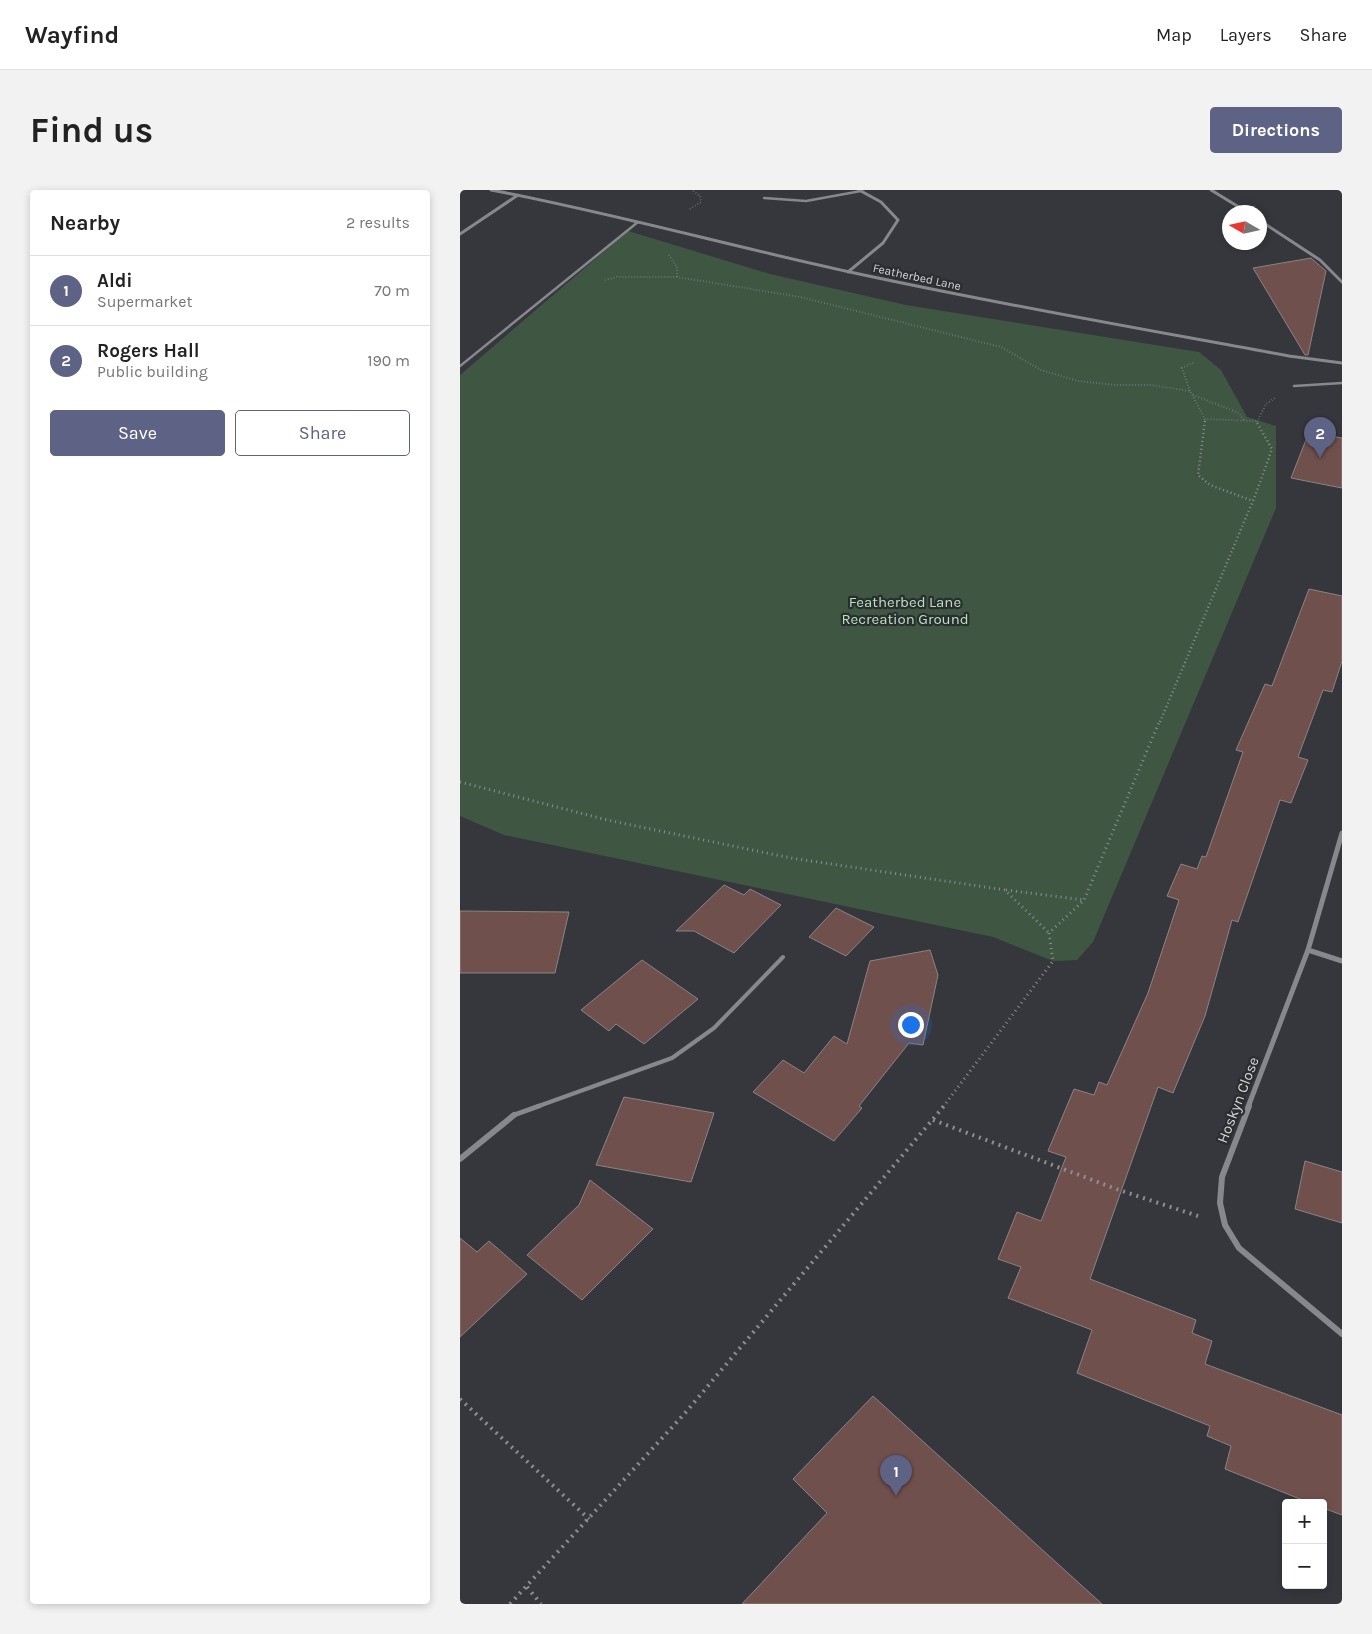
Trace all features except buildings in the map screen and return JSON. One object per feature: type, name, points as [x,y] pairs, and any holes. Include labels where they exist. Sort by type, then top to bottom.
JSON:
[{"type":"street","name":"Featherbed Lane","points":[[491,190],[950,294],[1288,356],[1342,363]]},
{"type":"street","points":[[848,272],[883,243],[898,220],[881,202],[860,190]]},
{"type":"street","points":[[1211,190],[1236,205]]},
{"type":"street","points":[[460,234],[518,195]]},
{"type":"street","points":[[1267,225],[1320,260],[1342,282]]},
{"type":"street","name":"Hoskyn Close","points":[[1342,833],[1308,950],[1222,1178],[1220,1203],[1225,1225],[1239,1248],[1342,1334]]},
{"type":"street","points":[[1308,950],[1342,961]]},
{"type":"street","points":[[460,1159],[514,1115]]},
{"type":"lane","points":[[764,198],[806,201],[860,190]]},
{"type":"lane","points":[[460,366],[638,222]]},
{"type":"lane","points":[[1294,386],[1342,383]]},
{"type":"lane","points":[[514,1115],[672,1058],[714,1028],[783,957]]},
{"type":"path","points":[[664,251],[671,257],[677,267],[677,277]]},
{"type":"path","points":[[602,280],[617,277],[677,277],[800,297],[1001,347],[1041,370],[1078,380],[1190,391]]},
{"type":"path","points":[[1208,341],[1203,359],[1182,368],[1190,391],[1205,419],[1198,475],[1210,485],[1253,502]]},
{"type":"path","points":[[1256,421],[1266,404],[1294,386]]},
{"type":"path","points":[[1192,395],[1239,413],[1245,421]]},
{"type":"path","points":[[1205,419],[1256,421]]},
{"type":"path","points":[[1049,933],[1084,900],[1253,502],[1272,449],[1256,421]]},
{"type":"path","points":[[460,782],[607,820],[791,858],[1084,900]]},
{"type":"path","points":[[510,1604],[686,1412],[933,1120],[1053,960],[1049,933],[1005,890]]},
{"type":"path","points":[[933,1120],[1119,1190],[1225,1225]]},
{"type":"path","points":[[460,1399],[589,1519]]},
{"type":"path","points":[[527,1587],[541,1604]]},
{"type":"green space","name":"Featherbed Lane Recreation Ground","points":[[628,231],[770,274],[906,305],[1199,352],[1221,370],[1247,417],[1276,426],[1276,508],[1093,942],[1077,960],[1053,961],[993,937],[504,835],[460,816],[460,375]]},
{"type":"place","name":"Rogers Hall","points":[[1320,458]]},
{"type":"place","name":"Aldi","points":[[896,1496]]}]
